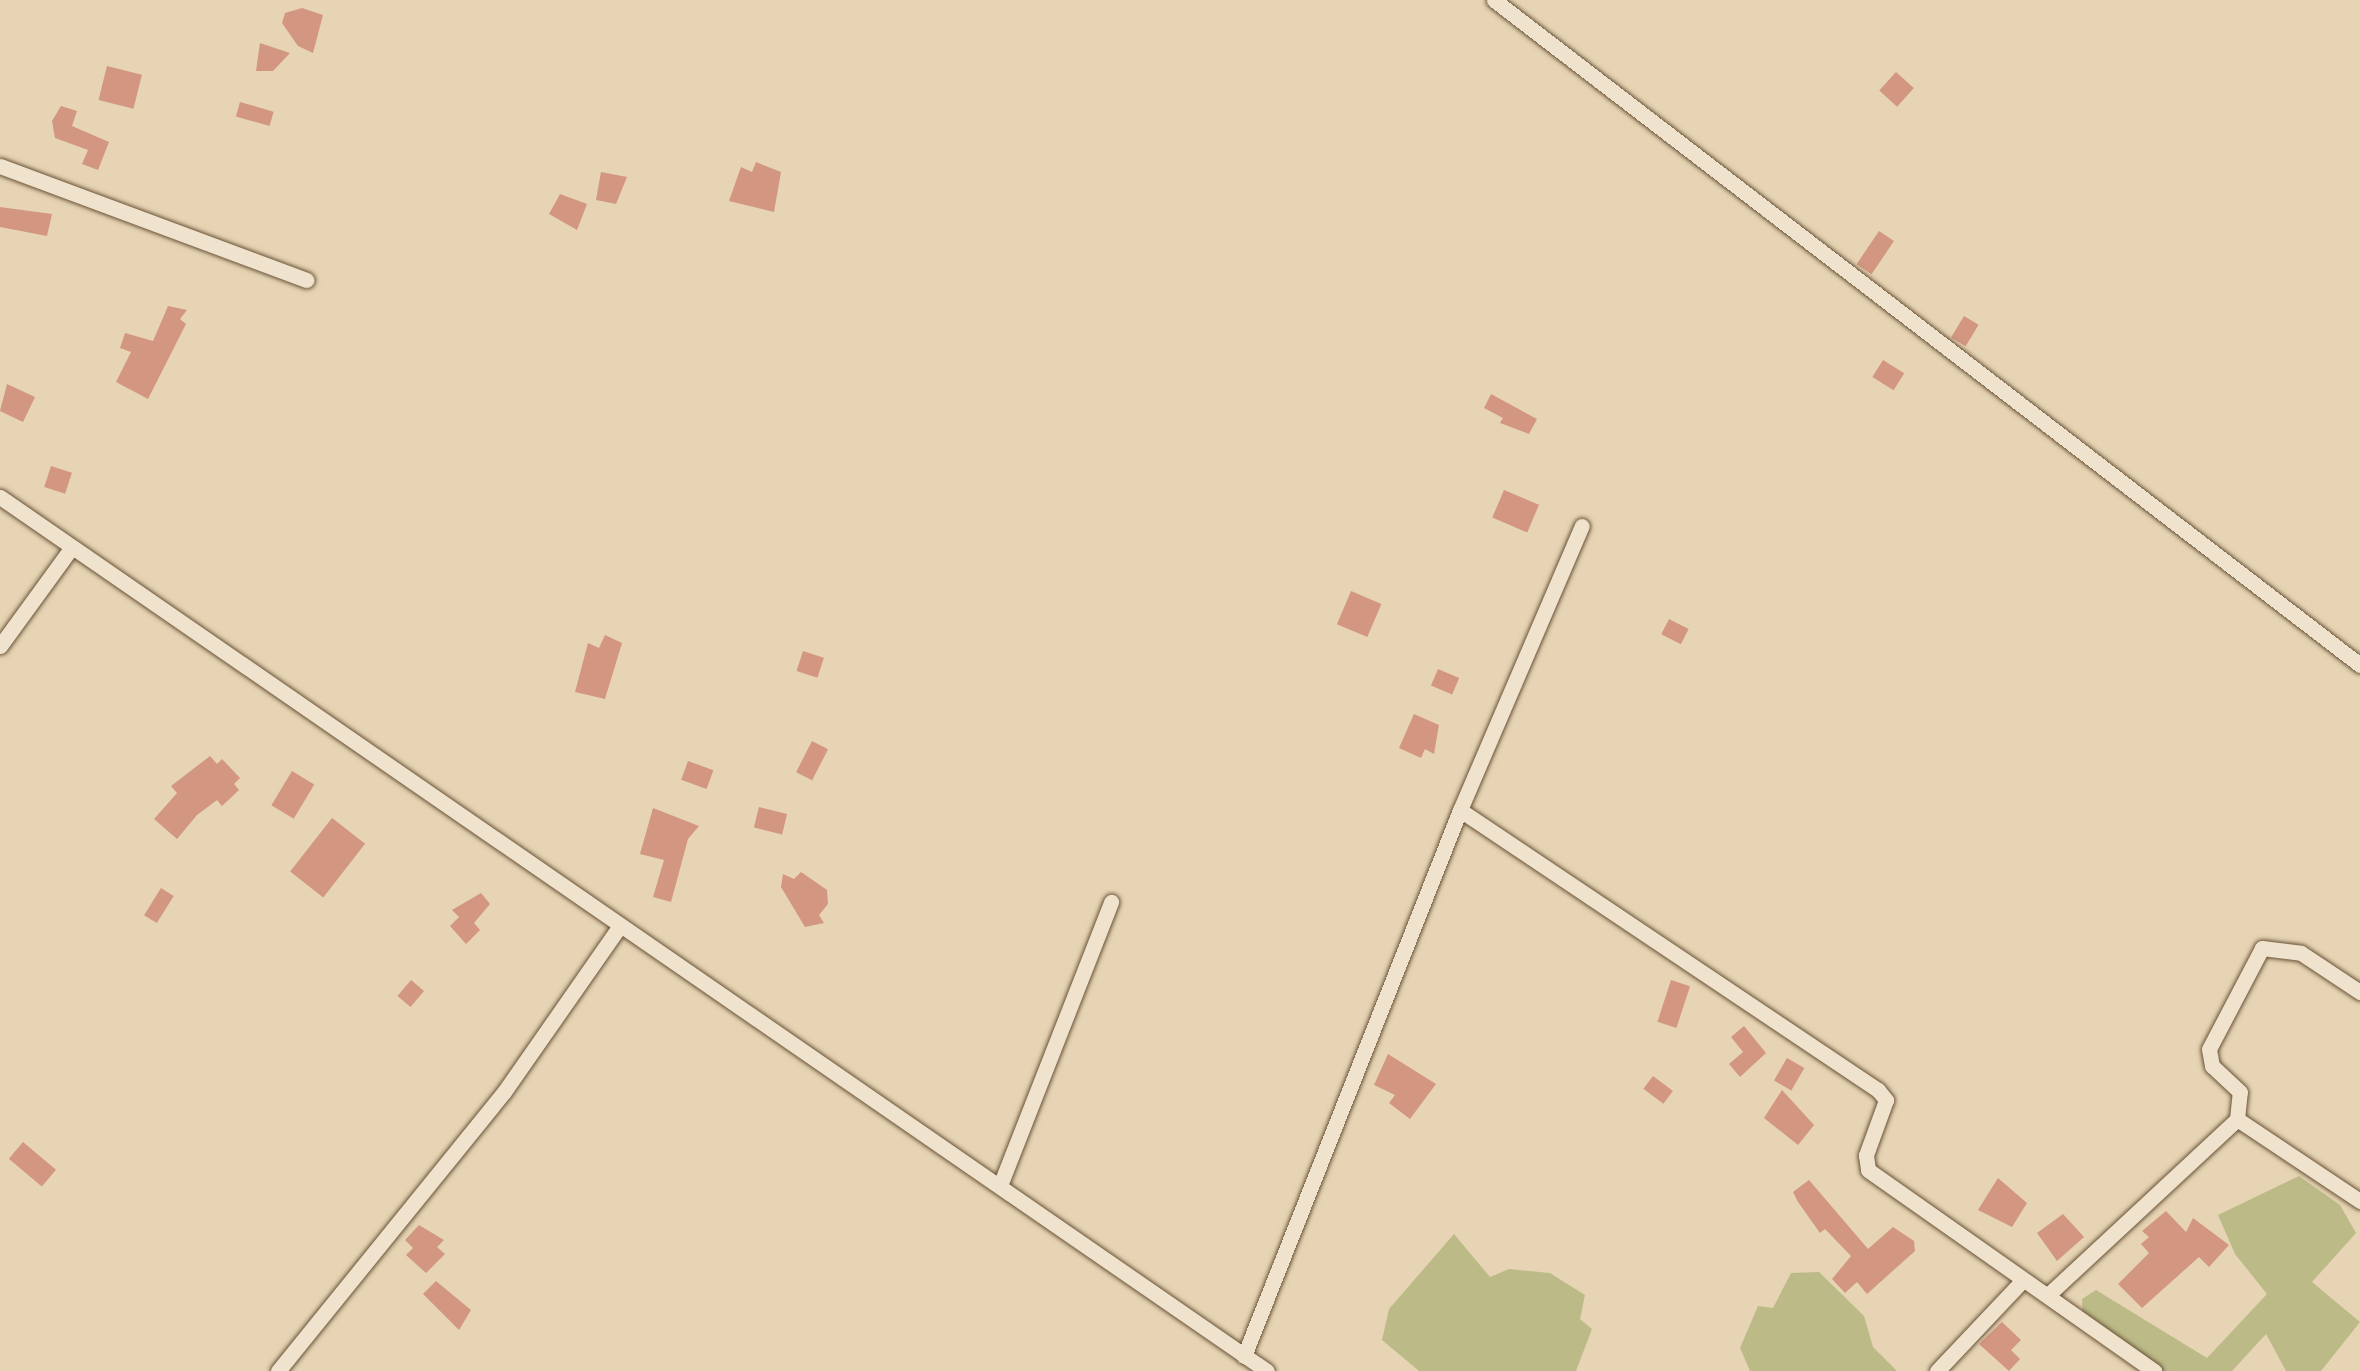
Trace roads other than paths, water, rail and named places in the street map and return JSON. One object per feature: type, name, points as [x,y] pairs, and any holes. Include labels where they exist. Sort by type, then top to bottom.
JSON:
[{"type":"street","points":[[1499,1],[2360,665]]},
{"type":"street","points":[[0,166],[307,280]]},
{"type":"street","points":[[0,497],[619,927],[1001,1182],[1267,1371]]},
{"type":"street","points":[[1244,1356],[1460,810],[1582,526]]},
{"type":"street","points":[[0,646],[72,547]]},
{"type":"street","points":[[1460,810],[1878,1090],[1886,1100],[1866,1155],[1868,1170],[2154,1371]]},
{"type":"street","points":[[1001,1182],[1111,902]]},
{"type":"street","points":[[278,1371],[504,1092],[619,927]]},
{"type":"street","points":[[2049,1294],[2237,1120],[2240,1092],[2212,1066],[2209,1048],[2262,948],[2300,953],[2360,992]]},
{"type":"street","points":[[2237,1120],[2360,1201]]},
{"type":"street","points":[[1937,1371],[2023,1280]]}]
